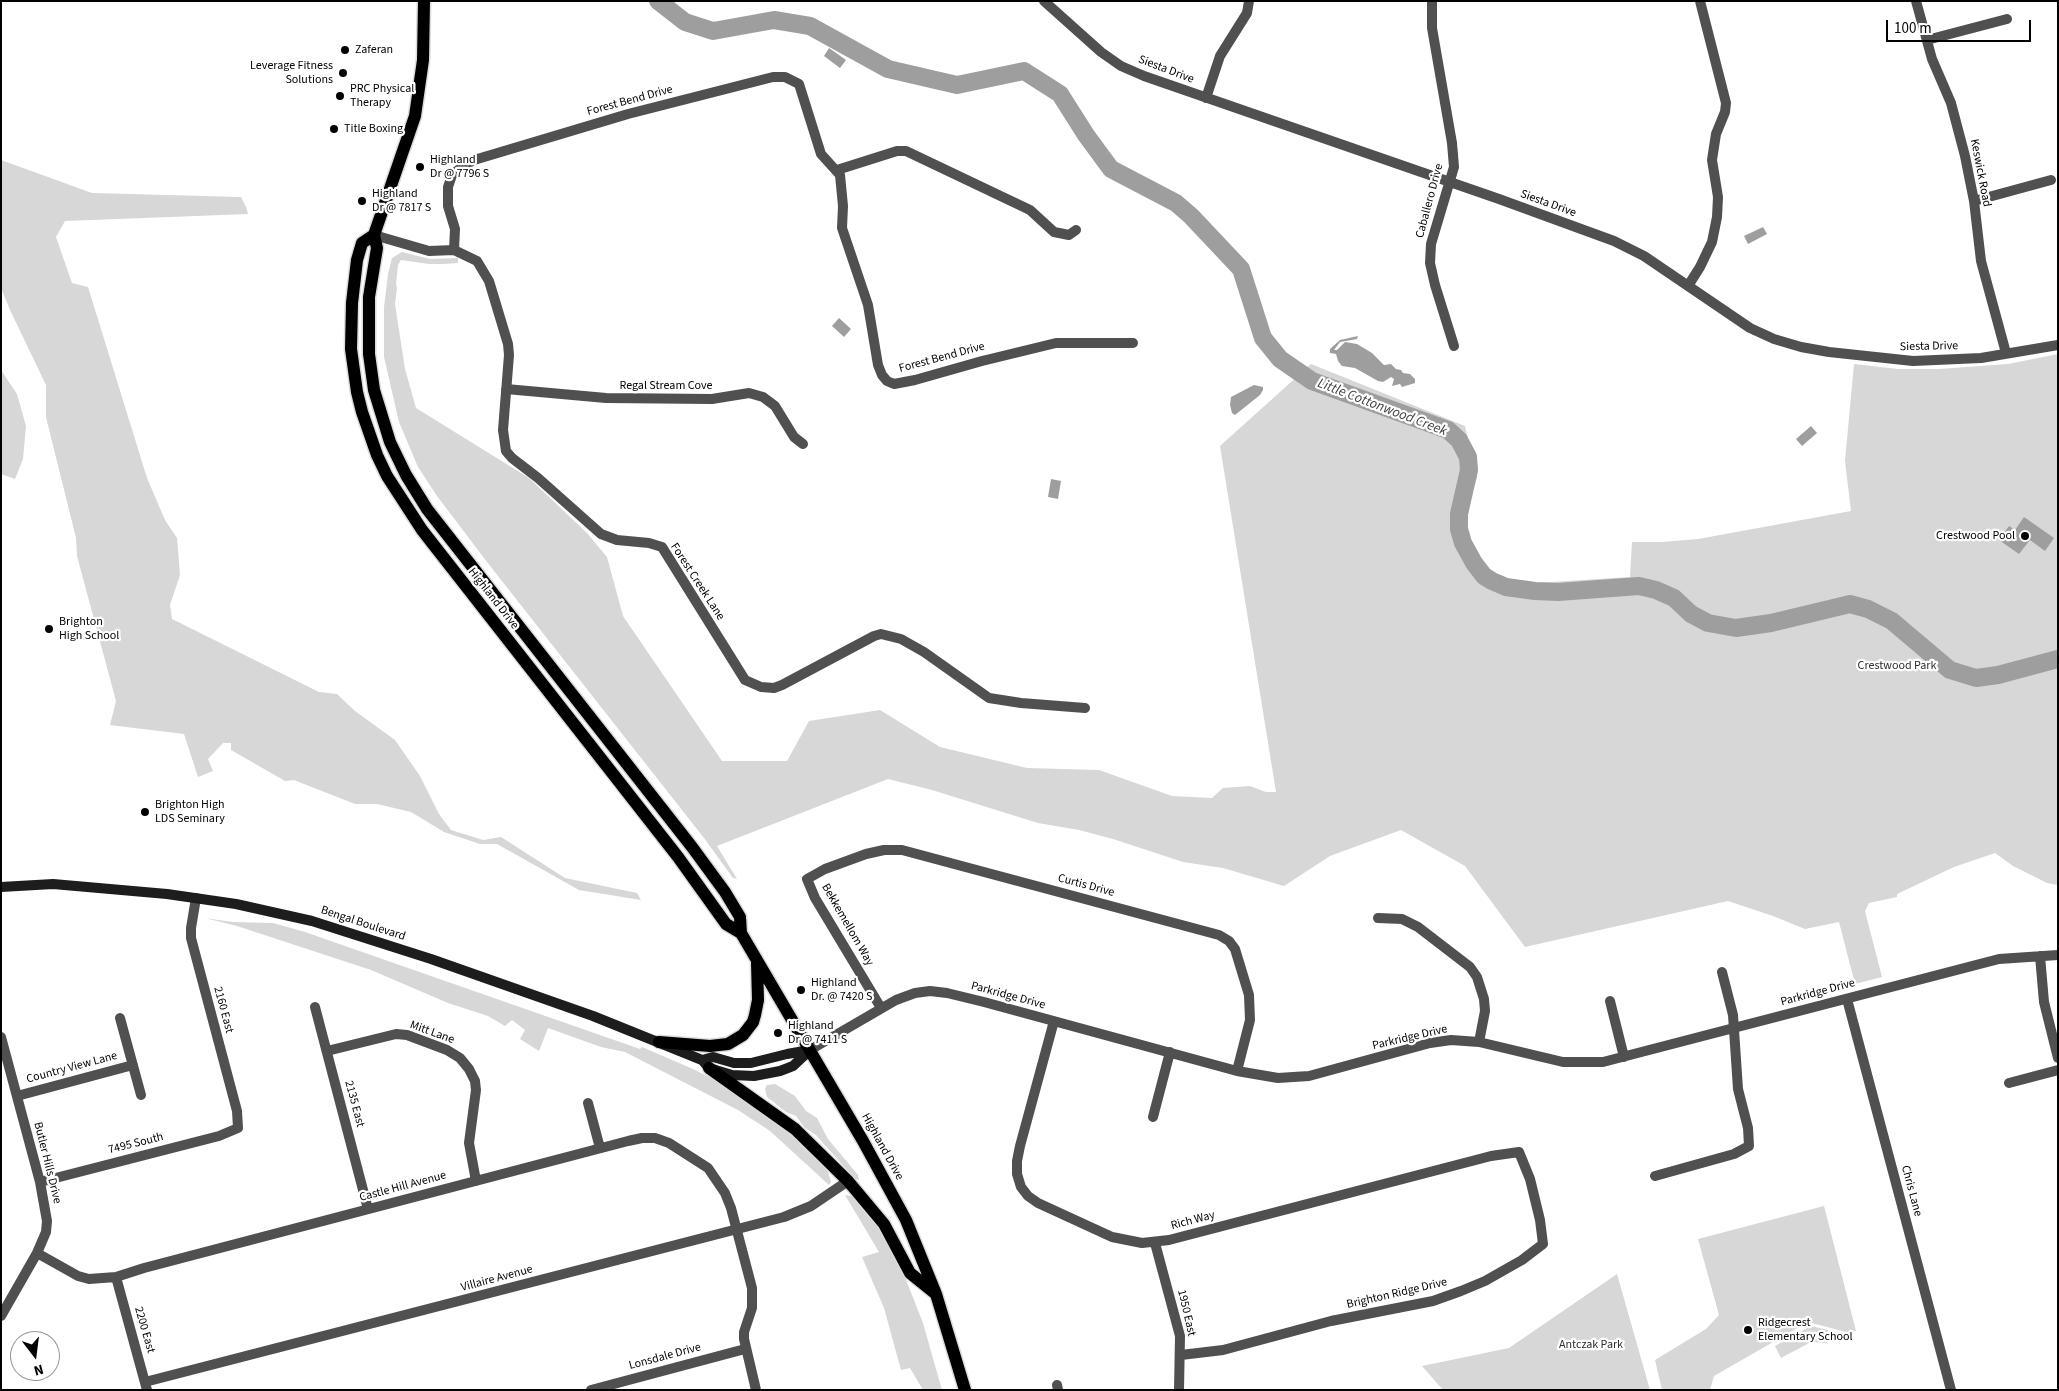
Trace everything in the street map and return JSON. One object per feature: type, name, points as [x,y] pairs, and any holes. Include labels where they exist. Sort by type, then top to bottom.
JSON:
[{"type":"main road","name":"Highland Drive","points":[[424,1],[424,60],[415,116],[374,235],[377,248],[368,317],[370,363],[384,425],[406,475],[427,509],[709,870],[740,917],[740,933]]},
{"type":"main road","name":"Highland Drive","points":[[374,235],[362,243],[357,260],[352,303],[351,348],[357,392],[362,412],[374,448],[387,476],[422,530],[678,857],[726,924],[740,933],[810,1050],[906,1220],[936,1294],[965,1390]]},
{"type":"main road","name":"Bengal Boulevard","points":[[1,887],[53,884],[167,894],[236,904],[312,921],[431,959],[593,1016],[660,1042],[706,1064],[713,1057],[734,1063],[751,1063],[810,1050]]},
{"type":"main road","points":[[660,1042],[710,1046],[728,1044],[744,1035],[753,1022],[758,1000],[757,963]]},
{"type":"main road","points":[[706,1064],[794,1130],[848,1181],[884,1224],[910,1273],[936,1294]]},
{"type":"street","name":"Siesta Drive","points":[[1044,1],[1084,38],[1121,66],[1144,76],[1614,241],[1644,256],[1750,328],[1774,339],[1801,347],[1865,357],[1913,361],[1982,358],[2058,346]]},
{"type":"street","points":[[1206,98],[1220,56],[1247,13],[1249,1]]},
{"type":"street","name":"Caballero Drive","points":[[1432,1],[1432,28],[1452,143],[1454,167],[1450,183],[1443,198],[1431,244],[1430,262],[1435,285],[1454,346]]},
{"type":"street","points":[[1688,286],[1712,242],[1717,216],[1718,197],[1712,160],[1716,134],[1725,112],[1726,103],[1700,1]]},
{"type":"street","name":"Keswick Road","points":[[1916,1],[1932,59],[1951,103],[1965,156],[1974,201],[1981,261],[2006,354]]},
{"type":"street","points":[[1927,40],[2007,19]]},
{"type":"street","name":"Forest Bend Drive","points":[[454,250],[455,229],[448,206],[448,187],[452,175],[474,160],[638,112],[773,77],[785,77],[800,84],[821,154],[828,164],[837,170],[840,175],[842,186],[842,228],[868,304],[878,365],[887,381],[894,384],[915,380],[1056,343],[1133,343]]},
{"type":"street","points":[[837,170],[896,151],[906,151],[1030,210],[1054,232],[1069,235],[1076,230]]},
{"type":"street","points":[[1974,201],[2051,180]]},
{"type":"street","name":"Forest Creek Lane","points":[[374,235],[429,251],[454,250],[477,261],[489,281],[508,344],[503,430],[506,451],[600,534],[617,540],[649,543],[662,547],[738,672],[745,680],[768,688],[782,686],[881,634],[901,639],[924,652],[988,698],[1021,703],[1085,708]]},
{"type":"street","name":"Regal Stream Cove","points":[[506,389],[606,398],[712,399],[749,393],[763,397],[775,406],[794,437],[803,444]]},
{"type":"street","name":"Curtis Drive","points":[[807,880],[825,869],[866,854],[884,850],[902,850],[1219,935],[1229,941],[1235,949],[1249,995],[1251,1009],[1237,1070]]},
{"type":"street","name":"Bekkemellom Way","points":[[807,880],[820,907],[881,1008]]},
{"type":"street","name":"2160 East","points":[[196,898],[191,938],[237,1111],[238,1128]]},
{"type":"street","points":[[1378,918],[1402,919],[1418,927],[1470,967],[1477,976],[1484,999],[1485,1011],[1479,1042]]},
{"type":"street","name":"Parkridge Drive","points":[[810,1050],[896,1000],[915,993],[930,991],[984,1002],[1262,1076],[1292,1078],[1309,1076],[1430,1043],[1450,1040],[1479,1042],[1563,1062],[1596,1062],[1624,1057],[1999,959],[2058,955]]},
{"type":"street","points":[[2040,956],[2044,1002],[2058,1058]]},
{"type":"street","points":[[1655,1176],[1734,1154],[1749,1146],[1748,1128],[1738,1090],[1733,1016],[1722,972]]},
{"type":"street","name":"Chris Lane","points":[[1847,999],[1951,1390]]},
{"type":"street","points":[[1610,1001],[1624,1057]]},
{"type":"street","name":"2135 East","points":[[315,1007],[368,1209]]},
{"type":"street","name":"Country View Lane","points":[[120,1018],[141,1095]]},
{"type":"street","name":"Rich Way","points":[[1054,1021],[1017,1161],[1017,1174],[1021,1187],[1028,1196],[1038,1203],[1112,1237],[1127,1241],[1155,1243],[1491,1156],[1520,1152],[1530,1180]]},
{"type":"street","name":"Mitt Lane","points":[[327,1050],[396,1034],[407,1035],[448,1050],[460,1058],[469,1069],[475,1081],[476,1090],[469,1143],[476,1181]]},
{"type":"street","name":"Butler Hills Drive","points":[[1,1037],[40,1182],[47,1220],[46,1232],[37,1253],[1,1316]]},
{"type":"street","points":[[1153,1117],[1170,1052]]},
{"type":"street","name":"Country View Lane","points":[[17,1096],[133,1065]]},
{"type":"street","points":[[2009,1083],[2058,1070]]},
{"type":"street","points":[[588,1103],[600,1148]]},
{"type":"street","name":"7495 South","points":[[40,1182],[219,1136],[238,1128]]},
{"type":"street","name":"Castle Hill Avenue","points":[[37,1253],[78,1276],[89,1279],[116,1277],[600,1148],[642,1138],[655,1138],[669,1143],[708,1168],[724,1193],[736,1230],[753,1298],[752,1308],[744,1332],[745,1349],[756,1390]]},
{"type":"street","name":"Brighton Ridge Drive","points":[[1181,1355],[1223,1350],[1331,1321],[1433,1301],[1461,1292],[1485,1281],[1522,1260],[1543,1244],[1540,1220],[1530,1180]]},
{"type":"street","name":"Villaire Avenue","points":[[146,1386],[798,1213],[838,1190],[848,1181]]},
{"type":"street","name":"1950 East","points":[[1155,1243],[1178,1326],[1181,1355],[1179,1390]]},
{"type":"street","name":"2200 East","points":[[116,1277],[146,1386]]},
{"type":"street","name":"Lonsdale Drive","points":[[591,1390],[745,1349]]},
{"type":"green space","points":[[1,160],[92,193],[241,197],[246,207],[248,214],[65,221],[56,237],[72,283],[88,287],[147,478],[165,520],[177,538],[180,575],[170,605],[172,619],[319,692],[337,694],[355,711],[395,740],[420,776],[439,814],[451,830],[483,840],[501,837],[565,878],[637,893],[641,900],[579,890],[497,844],[480,844],[444,832],[411,812],[377,804],[355,804],[294,780],[285,781],[231,750],[231,743],[223,743],[208,759],[213,771],[198,777],[184,734],[110,725],[116,701],[77,556],[76,538],[46,417],[46,385],[1,288]]},
{"type":"green space","name":"Crestwood Park","points":[[402,252],[430,259],[458,258],[458,263],[429,264],[401,260],[398,265],[395,304],[405,369],[416,408],[529,478],[587,533],[607,557],[623,616],[722,761],[787,761],[809,721],[880,710],[940,747],[1027,768],[1099,770],[1172,796],[1212,798],[1223,788],[1250,786],[1266,792],[1276,792],[1220,446],[1311,364],[1465,426],[1477,478],[1466,504],[1461,526],[1494,579],[1535,583],[1630,577],[1632,542],[1698,539],[1851,511],[1845,461],[1854,364],[1898,369],[1939,369],[2008,364],[2058,354],[2058,885],[2047,883],[2013,866],[1995,853],[1954,867],[1897,894],[1897,897],[1869,903],[1865,911],[1882,977],[1855,984],[1839,922],[1805,929],[1728,901],[1525,947],[1465,866],[1401,830],[1330,856],[1284,886],[1223,868],[1183,862],[1079,830],[1038,823],[932,790],[888,779],[717,846],[737,879],[733,878],[704,838],[487,562],[437,496],[418,467],[399,422],[384,357],[384,307],[388,274],[392,258]]},
{"type":"green space","points":[[1,370],[17,394],[26,426],[23,459],[15,479],[1,474]]},
{"type":"green space","points":[[205,918],[232,922],[273,923],[305,932],[640,1049],[642,1047],[721,1083],[791,1131],[803,1147],[827,1168],[831,1182],[829,1185],[770,1131],[738,1110],[625,1052],[601,1047],[548,1028],[539,1051],[520,1039],[525,1030],[512,1020],[505,1026],[488,1016],[448,1003],[371,970],[237,926]]},
{"type":"green space","points":[[775,1084],[795,1096],[806,1111],[817,1118],[828,1139],[858,1175],[859,1180],[855,1179],[816,1135],[805,1128],[796,1116],[786,1112],[767,1097],[765,1089],[767,1085]]},
{"type":"green space","points":[[845,1195],[855,1197],[885,1237],[899,1262],[923,1323],[942,1390],[923,1390],[910,1368],[901,1370],[884,1308],[862,1257],[879,1252]]},
{"type":"green space","points":[[1824,1206],[1856,1331],[1846,1332],[1808,1322],[1714,1376],[1710,1390],[1662,1390],[1655,1360],[1706,1329],[1719,1315],[1698,1239]]},
{"type":"green space","name":"Antczak Park","points":[[1617,1274],[1650,1390],[1443,1390],[1422,1366],[1509,1348]]},
{"type":"green space","points":[[1811,1326],[1828,1330],[1827,1343],[1811,1342],[1781,1358],[1775,1346]]},
{"type":"shaded area","points":[[829,48],[846,60],[840,68],[824,56]]},
{"type":"shaded area","points":[[1763,227],[1767,234],[1748,244],[1744,236]]},
{"type":"shaded area","points":[[839,318],[851,329],[844,337],[832,326]]},
{"type":"shaded area","points":[[1358,336],[1357,339],[1340,342],[1334,350],[1337,350],[1345,342],[1357,344],[1372,353],[1384,365],[1391,364],[1403,373],[1410,374],[1415,379],[1415,383],[1402,387],[1400,384],[1392,386],[1394,379],[1391,377],[1383,382],[1378,381],[1355,368],[1342,366],[1336,354],[1330,353],[1330,349],[1340,340]]},
{"type":"shaded area","points":[[1254,385],[1263,387],[1260,395],[1235,415],[1232,413],[1231,397]]},
{"type":"shaded area","points":[[1811,426],[1817,433],[1802,446],[1796,439]]},
{"type":"shaded area","points":[[1051,479],[1061,481],[1058,499],[1048,497]]},
{"type":"shaded area","points":[[2024,517],[2054,538],[2045,551],[2030,540],[2019,554],[1999,540],[2009,526],[2015,530]]},
{"type":"waterway","name":"Little Cottonwood Creek","points":[[658,1],[685,22],[713,31],[774,20],[810,26],[888,69],[957,85],[1024,71],[1060,94],[1086,135],[1111,169],[1176,203],[1191,216],[1241,269],[1263,338],[1280,359],[1312,381],[1448,430],[1459,440],[1468,457],[1469,470],[1459,514],[1459,529],[1463,543],[1474,563],[1484,576],[1492,581],[1506,587],[1558,592],[1639,586],[1656,590],[1674,598],[1691,614],[1708,623],[1736,628],[1771,623],[1850,604],[1868,609],[1892,621],[1950,670],[1976,678],[1998,675],[2058,659]]},
{"type":"place","name":"Zaferan","points":[[345,50]]},
{"type":"place","name":"Leverage Fitness Solutions","points":[[343,73]]},
{"type":"place","name":"PRC Physical Therapy","points":[[340,96]]},
{"type":"place","name":"Title Boxing","points":[[334,129]]},
{"type":"place","name":"Highland Dr @ 7796 S","points":[[420,167]]},
{"type":"place","name":"Highland Dr @ 7817 S","points":[[362,201]]},
{"type":"place","name":"Crestwood Pool","points":[[2025,536]]},
{"type":"place","name":"Brighton High School","points":[[49,629]]},
{"type":"place","name":"Brighton High LDS Seminary","points":[[145,812]]},
{"type":"place","name":"Highland Dr. @ 7420 S","points":[[801,990]]},
{"type":"place","name":"Highland Dr @ 7411 S","points":[[778,1033]]},
{"type":"place","name":"Ridgecrest Elementary School","points":[[1748,1330]]}]
